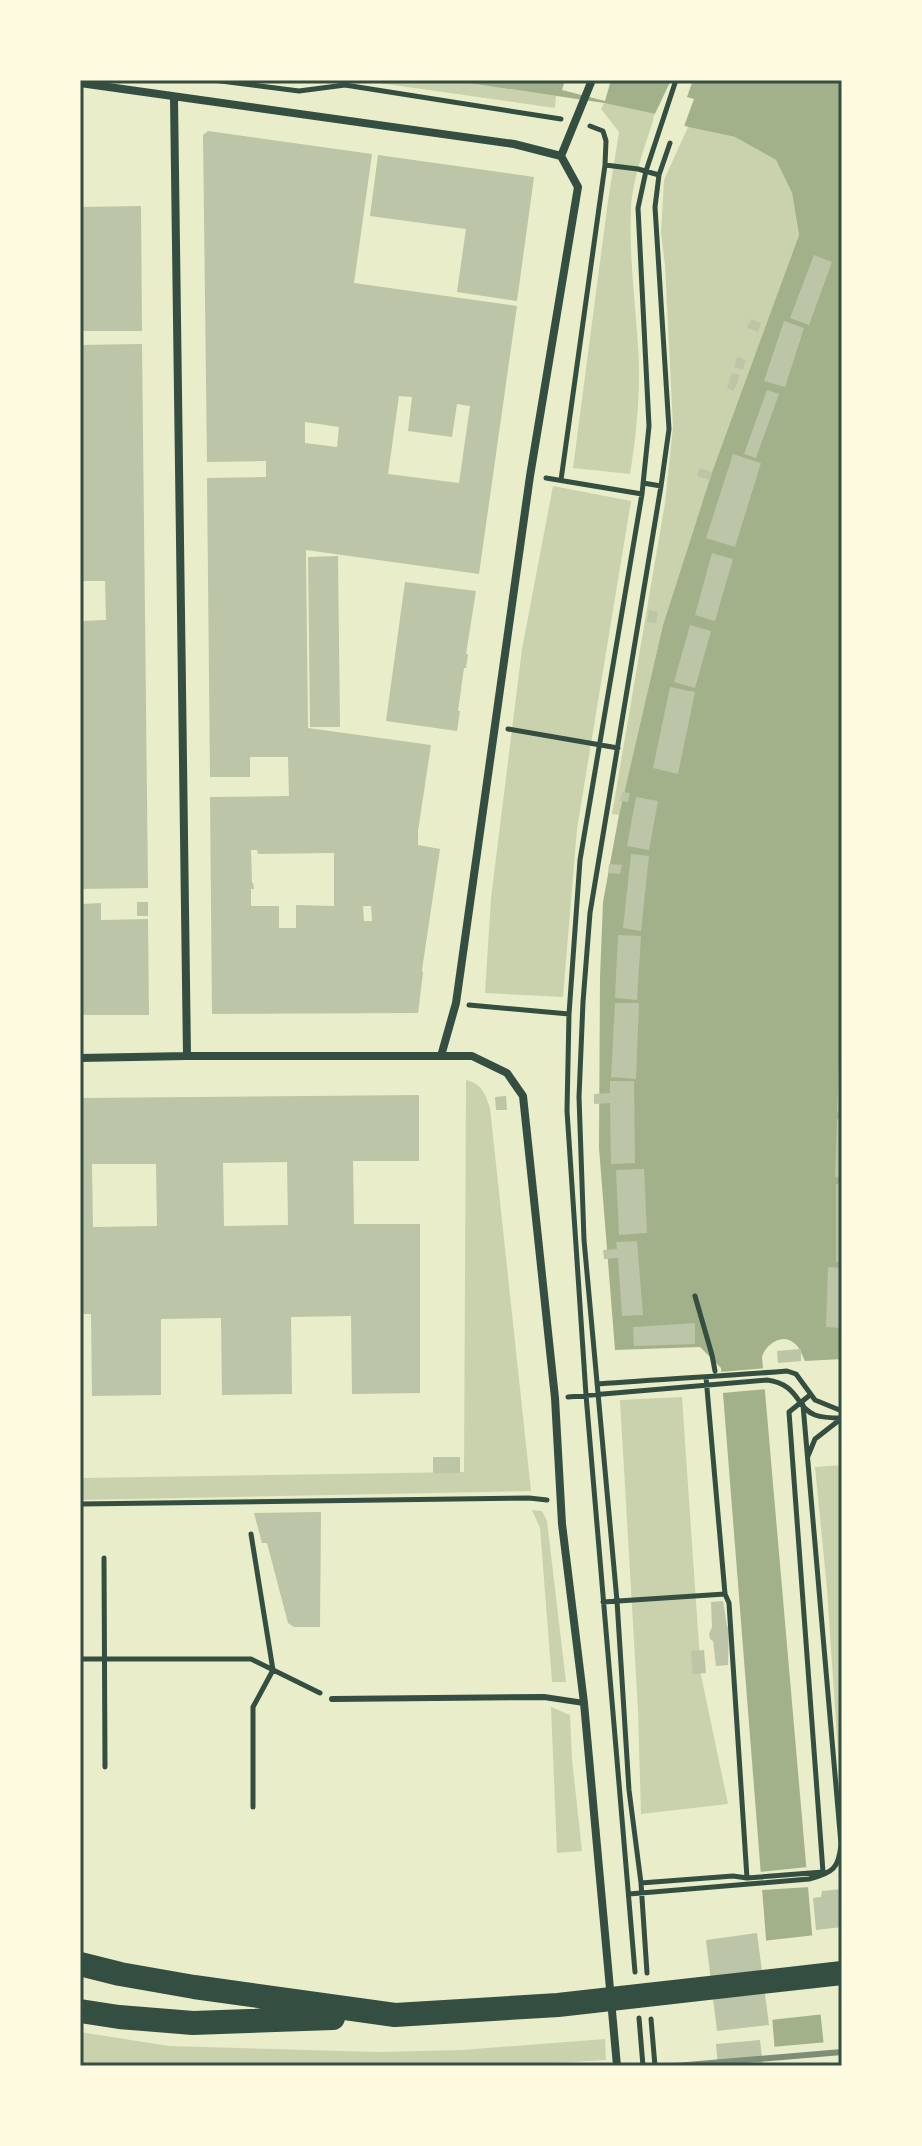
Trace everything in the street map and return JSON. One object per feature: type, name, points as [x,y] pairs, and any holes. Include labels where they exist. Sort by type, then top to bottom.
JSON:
[{"type":"highway","points":[[80,1964],[194,1987],[395,2015]]},
{"type":"highway","points":[[80,2011],[193,2023],[395,2015],[558,2005],[842,1973]]},
{"type":"street","points":[[561,156],[592,80]]},
{"type":"street","points":[[80,83],[514,144],[561,156],[578,187],[530,476],[456,1003],[441,1056]]},
{"type":"street","points":[[174,98],[187,1056]]},
{"type":"street","points":[[80,1058],[472,1056],[507,1073],[523,1096],[555,1398],[561,1502],[584,1703],[617,2066]]},
{"type":"lane","points":[[332,1699],[544,1697],[584,1703]]},
{"type":"path","points":[[213,80],[299,91],[345,85],[576,121],[603,131],[606,141],[605,165],[561,480]]},
{"type":"path","points":[[676,80],[646,171],[638,208],[649,426],[642,494],[580,860],[569,1014],[567,1111],[586,1395],[629,1894],[824,1876],[840,1860],[802,1404]]},
{"type":"path","points":[[641,1893],[629,1790],[617,1601],[584,1240],[579,1097],[590,913],[669,429],[655,207],[659,175],[670,143]]},
{"type":"path","points":[[605,165],[659,175]]},
{"type":"path","points":[[530,476],[642,494]]},
{"type":"path","points":[[643,483],[661,486]]},
{"type":"path","points":[[495,726],[618,748]]},
{"type":"path","points":[[456,1003],[569,1014]]},
{"type":"path","points":[[695,1296],[715,1371]]},
{"type":"path","points":[[598,1384],[706,1381],[767,1376],[787,1371],[796,1374],[815,1400],[842,1411]]},
{"type":"path","points":[[767,1376],[784,1384],[815,1416],[842,1418]]},
{"type":"path","points":[[586,1395],[706,1381]]},
{"type":"path","points":[[706,1381],[725,1594],[729,1603],[747,1878]]},
{"type":"path","points":[[809,1876],[823,1872],[789,1412],[810,1395]]},
{"type":"path","points":[[808,1457],[815,1439],[842,1418]]},
{"type":"path","points":[[80,1504],[529,1498],[561,1502]]},
{"type":"path","points":[[251,1534],[273,1670],[253,1707],[253,1807]]},
{"type":"path","points":[[104,1558],[105,1767]]},
{"type":"path","points":[[603,1602],[725,1594]]},
{"type":"path","points":[[80,1659],[251,1659],[332,1699]]},
{"type":"path","points":[[641,1883],[733,1876],[760,1880]]},
{"type":"shaded area","points":[[358,80],[448,80],[556,96],[555,108]]},
{"type":"shaded area","points":[[448,80],[842,80],[842,1359],[805,1361],[796,1345],[784,1339],[771,1344],[762,1357],[826,2066],[776,2066],[721,1368],[700,1347],[615,1350],[599,1148],[603,902],[619,815],[663,625],[712,472],[799,235],[792,193],[776,160],[735,137],[604,103]]},
{"type":"shaded area","points":[[604,103],[655,114],[637,174],[631,210],[639,377],[630,474],[573,468],[619,132],[601,109]]},
{"type":"shaded area","points":[[688,127],[735,137],[776,160],[792,193],[799,235],[712,472],[663,625],[619,815],[612,814],[665,503],[673,427],[661,233],[664,180]]},
{"type":"shaded area","points":[[553,486],[631,501],[577,829],[563,997],[485,993],[491,898],[522,649]]},
{"type":"shaded area","points":[[466,1080],[482,1090],[490,1108],[531,1491],[80,1500],[80,1478],[464,1472]]},
{"type":"shaded area","points":[[682,1397],[701,1675],[728,1804],[641,1814],[620,1400]]},
{"type":"shaded area","points":[[842,1465],[842,1812],[827,1589],[815,1467]]},
{"type":"shaded area","points":[[532,1510],[542,1511],[547,1521],[566,1682],[552,1682],[540,1528]]},
{"type":"shaded area","points":[[551,1707],[570,1715],[582,1851],[557,1853]]},
{"type":"shaded area","points":[[80,2032],[169,2046],[378,2052],[462,2050],[605,2039],[606,2060],[502,2066],[80,2066]]},
{"type":"pier","points":[[565,80],[611,80],[605,101],[562,90]]},
{"type":"pier","points":[[671,80],[693,80],[687,97],[694,99],[683,129],[653,118]]},
{"type":"pier","points":[[767,1368],[768,1389],[722,1393],[720,1372]]},
{"type":"pier","points":[[808,1867],[810,1887],[761,1890],[759,1872]]},
{"type":"pier","points":[[842,1932],[842,2011],[835,2012],[827,1934]]},
{"type":"pier","points":[[816,1935],[825,2014],[770,2020],[762,1941]]},
{"type":"pier","points":[[828,2042],[830,2066],[772,2066],[772,2047]]},
{"type":"building","points":[[208,131],[372,154],[354,283],[517,306],[479,574],[306,550],[308,728],[431,745],[418,845],[440,849],[418,1013],[212,1014],[210,797],[289,796],[288,757],[250,757],[250,777],[210,777],[207,478],[266,477],[266,461],[207,462],[203,135]],"holes":[[[399,396],[412,397],[408,431],[452,437],[457,404],[470,406],[459,483],[388,474]],[[305,422],[339,427],[337,447],[305,443]],[[251,850],[257,850],[258,854],[334,853],[334,906],[296,905],[296,928],[279,928],[279,906],[251,905]],[[363,906],[371,906],[372,921],[364,921]]]},
{"type":"building","points":[[378,155],[534,177],[517,301],[457,292],[466,229],[370,216]]},
{"type":"building","points":[[141,206],[142,331],[80,331],[80,207]]},
{"type":"building","points":[[814,255],[832,262],[809,325],[790,318]]},
{"type":"building","points":[[751,319],[761,323],[758,332],[747,328]]},
{"type":"building","points":[[784,321],[804,328],[785,387],[764,381]]},
{"type":"building","points":[[142,344],[148,888],[80,889],[80,621],[106,620],[105,581],[80,581],[80,345]]},
{"type":"building","points":[[737,357],[746,360],[743,370],[734,367]]},
{"type":"building","points":[[732,373],[740,375],[734,391],[727,388]]},
{"type":"building","points":[[767,390],[779,394],[756,458],[744,454]]},
{"type":"building","points":[[733,454],[761,463],[735,547],[706,538]]},
{"type":"building","points":[[700,468],[712,472],[710,480],[697,476]]},
{"type":"building","points":[[712,553],[733,559],[715,621],[695,615]]},
{"type":"building","points":[[338,556],[340,727],[310,727],[308,557]]},
{"type":"building","points":[[405,582],[476,591],[457,731],[386,721]]},
{"type":"building","points":[[649,610],[658,612],[656,623],[647,622]]},
{"type":"building","points":[[690,625],[711,631],[695,688],[674,682]]},
{"type":"building","points":[[670,687],[695,692],[678,774],[653,768]]},
{"type":"building","points":[[622,792],[630,793],[628,802],[620,801]]},
{"type":"building","points":[[636,797],[658,801],[649,850],[627,846]]},
{"type":"building","points":[[631,854],[649,856],[641,931],[623,928]]},
{"type":"building","points":[[609,864],[622,865],[620,874],[608,873]]},
{"type":"building","points":[[137,902],[148,902],[148,916],[137,916]]},
{"type":"building","points":[[101,903],[101,920],[148,919],[149,1015],[80,1015],[80,906]]},
{"type":"building","points":[[618,935],[641,936],[637,1000],[615,998]]},
{"type":"building","points":[[615,1003],[639,1003],[636,1079],[611,1077]]},
{"type":"building","points":[[839,1064],[842,1065],[842,1113],[837,1112]]},
{"type":"building","points":[[610,1081],[634,1081],[635,1163],[611,1164],[610,1103],[594,1104],[594,1094],[610,1093]]},
{"type":"building","points":[[419,1095],[419,1161],[353,1163],[354,1224],[420,1224],[420,1393],[352,1394],[351,1316],[291,1317],[292,1394],[222,1395],[221,1318],[161,1319],[161,1395],[92,1396],[91,1314],[80,1314],[80,1098]],"holes":[[[287,1162],[288,1225],[224,1226],[223,1163]],[[92,1164],[156,1164],[157,1226],[93,1227]]]},
{"type":"building","points":[[506,1096],[507,1110],[496,1110],[495,1097]]},
{"type":"building","points":[[837,1119],[842,1119],[842,1178],[835,1177]]},
{"type":"building","points":[[644,1169],[647,1233],[619,1235],[616,1170]]},
{"type":"building","points":[[836,1184],[842,1184],[842,1262],[836,1262]]},
{"type":"building","points":[[637,1241],[643,1315],[622,1316],[618,1258],[604,1259],[603,1250],[617,1249],[616,1242]]},
{"type":"building","points":[[828,1267],[842,1268],[842,1328],[826,1327]]},
{"type":"building","points":[[695,1323],[695,1344],[634,1346],[633,1327]]},
{"type":"building","points":[[801,1349],[801,1361],[778,1363],[777,1351]]},
{"type":"building","points":[[433,1457],[460,1457],[460,1473],[433,1473]]},
{"type":"building","points":[[321,1512],[320,1627],[294,1627],[288,1623],[267,1543],[262,1543],[254,1513]]},
{"type":"building","points":[[723,1601],[729,1628],[728,1665],[716,1666],[713,1641],[709,1634],[712,1627],[711,1602]]},
{"type":"building","points":[[704,1650],[706,1673],[693,1674],[691,1651]]},
{"type":"building","points":[[842,1889],[842,1927],[816,1930],[813,1898],[821,1897],[822,1891]]},
{"type":"building","points":[[757,1933],[769,2025],[717,2031],[706,1940]]},
{"type":"building","points":[[760,2040],[763,2066],[718,2066],[716,2044]]},
{"type":"railway","points":[[675,2066],[842,2052]]}]
